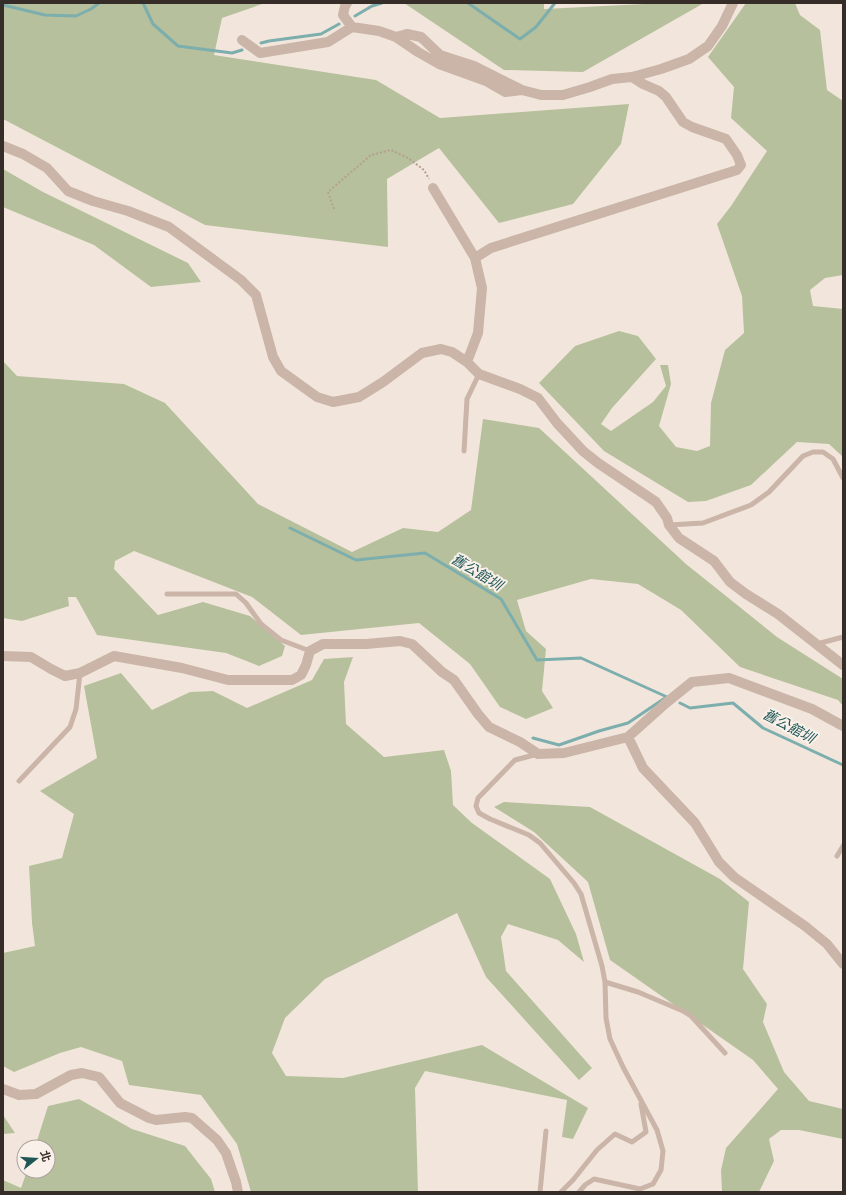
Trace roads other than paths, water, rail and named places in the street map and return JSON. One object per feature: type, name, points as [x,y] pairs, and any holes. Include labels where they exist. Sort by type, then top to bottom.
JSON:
[{"type":"street","points":[[347,3],[343,15],[352,27]]},
{"type":"street","points":[[242,40],[260,53],[328,42],[352,27],[379,31],[396,37],[407,34],[421,37],[440,55],[474,66],[522,90],[541,95],[563,95],[590,88],[612,79],[632,77],[689,59],[708,46],[722,26],[733,3]]},
{"type":"street","points":[[474,258],[492,248],[737,170],[741,166],[737,155],[726,139],[682,122],[666,96],[632,77]]},
{"type":"street","points":[[3,146],[23,154],[47,168],[68,191],[93,201],[128,211],[169,227],[241,280],[256,295],[273,357],[281,371],[317,397],[333,402],[359,396],[383,382],[422,353],[441,349],[452,352],[467,362],[478,374],[520,389],[538,398],[557,423],[583,451],[598,463],[656,502],[679,538],[714,561],[730,582],[778,614],[843,665]]},
{"type":"street","points":[[433,188],[474,258],[482,288],[478,333],[467,362]]},
{"type":"street","points":[[3,656],[31,657],[65,676],[80,673],[114,656],[182,668],[228,680],[292,680],[301,675],[310,651],[323,644],[366,644],[400,641],[412,644],[442,672],[454,680],[478,714],[490,727],[520,742],[538,754],[564,753],[628,737],[692,682],[729,678],[812,709],[843,726]]},
{"type":"street","points":[[628,737],[643,768],[695,823],[719,862],[734,877],[805,926],[827,944],[843,964]]},
{"type":"street","points":[[3,1089],[19,1095],[36,1094],[71,1075],[82,1073],[98,1077],[120,1103],[148,1118],[156,1120],[185,1117],[192,1118],[217,1140],[226,1153],[238,1192]]},
{"type":"lane","points":[[464,451],[467,399],[478,374]]},
{"type":"lane","points":[[670,525],[703,523],[751,505],[770,492],[803,456],[813,452],[823,452],[833,459],[843,478]]},
{"type":"lane","points":[[166,594],[236,594],[246,603],[261,624],[281,640],[310,651]]},
{"type":"lane","points":[[817,644],[843,637]]},
{"type":"lane","points":[[19,780],[70,727],[76,710],[80,673]]},
{"type":"lane","points":[[538,754],[515,760],[478,798],[476,806],[479,812],[490,819],[529,835],[540,843],[574,883],[581,894],[602,966],[605,982],[606,1018],[610,1039],[623,1067],[657,1130],[664,1151],[661,1170],[653,1184],[640,1189],[594,1179],[584,1185],[579,1192]]},
{"type":"lane","points":[[837,856],[843,846]]},
{"type":"lane","points":[[605,982],[638,992],[683,1011],[691,1016],[725,1053]]},
{"type":"lane","points":[[561,1192],[573,1180],[597,1150],[615,1134],[632,1142],[646,1132],[640,1099]]},
{"type":"lane","points":[[540,1192],[546,1131]]},
{"type":"waterway","points":[[3,5],[45,15],[76,16],[91,9],[99,3]]},
{"type":"waterway","points":[[143,3],[153,24],[178,46],[232,53],[242,50]]},
{"type":"waterway","points":[[355,16],[372,6],[382,3]]},
{"type":"waterway","points":[[468,3],[520,39],[536,27],[555,3]]},
{"type":"waterway","points":[[261,43],[321,34],[339,24]]},
{"type":"waterway","name":"舊公館圳","points":[[290,528],[356,560],[425,553],[501,599],[537,660],[581,658],[667,697]]},
{"type":"waterway","points":[[533,738],[559,745],[628,723],[665,698]]},
{"type":"waterway","name":"舊公館圳","points":[[680,703],[690,708],[733,703],[763,728],[843,765]]}]
